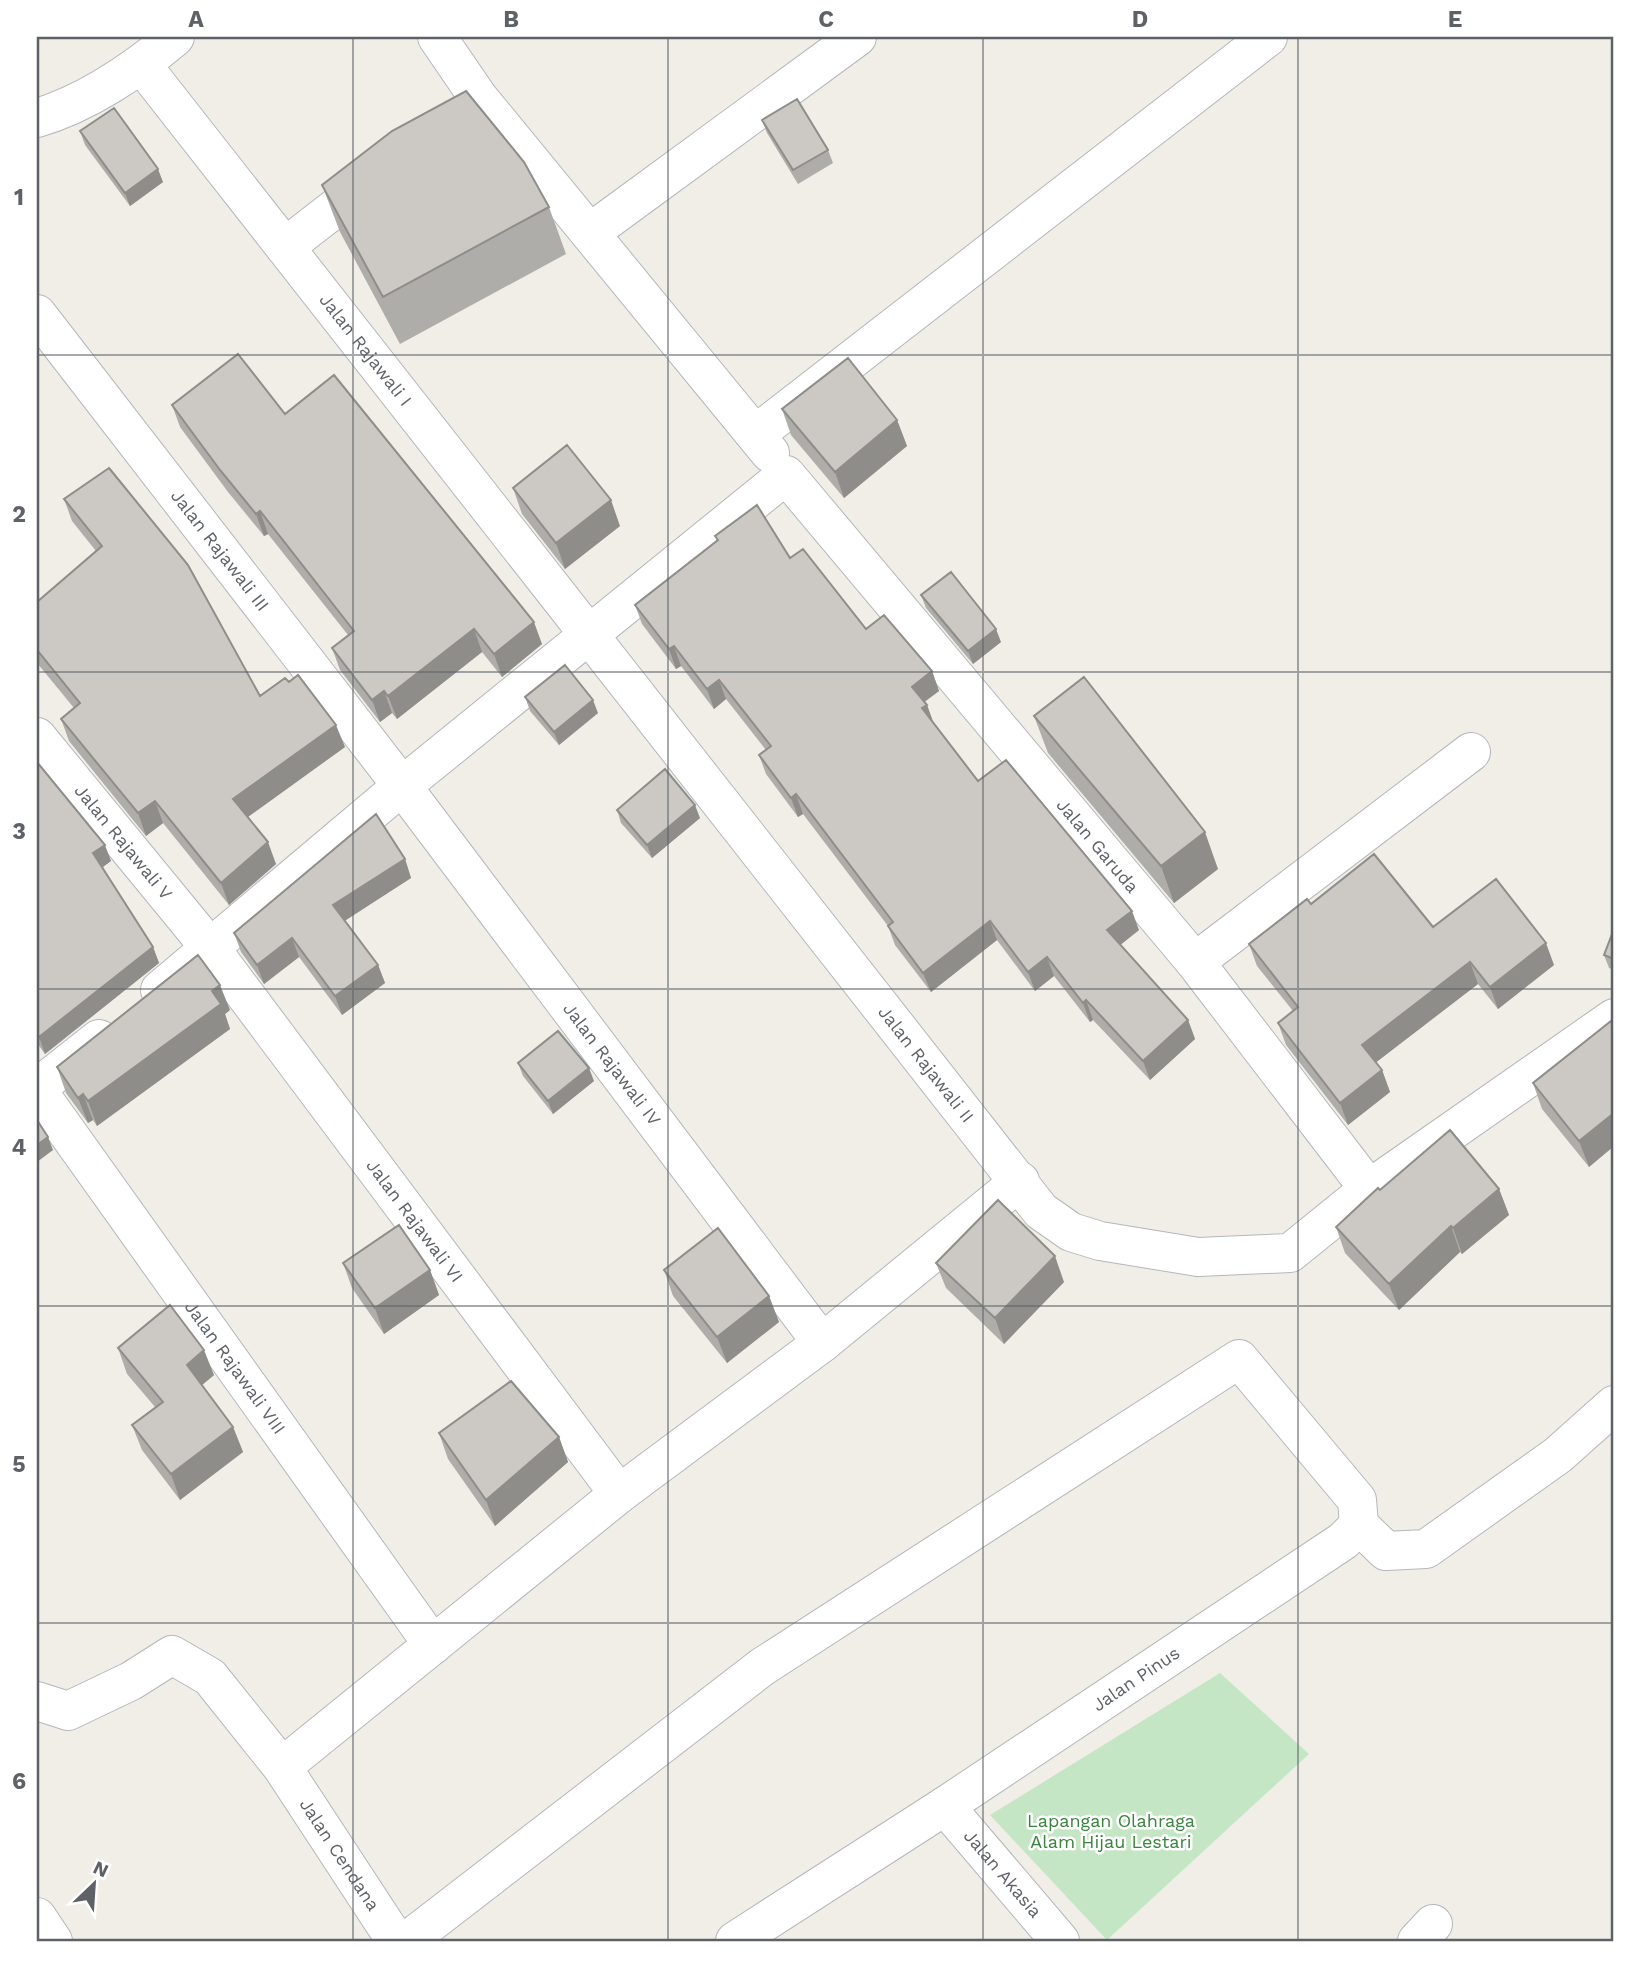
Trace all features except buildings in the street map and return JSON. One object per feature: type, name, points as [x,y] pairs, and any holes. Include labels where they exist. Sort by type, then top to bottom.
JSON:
[{"type":"street","points":[[37,118],[65,110],[142,65],[175,37]]},
{"type":"street","name":"Jalan Garuda","points":[[437,37],[478,97],[756,434],[786,475],[1195,962],[1369,1189]]},
{"type":"street","points":[[591,232],[857,37]]},
{"type":"street","points":[[756,434],[1268,37]]},
{"type":"street","name":"Jalan Rajawali I","points":[[142,65],[590,634]]},
{"type":"street","points":[[446,122],[478,97]]},
{"type":"street","points":[[285,247],[403,156]]},
{"type":"street","name":"Jalan Rajawali III","points":[[37,314],[402,786]]},
{"type":"street","points":[[37,1089],[211,949],[402,786],[786,475]]},
{"type":"street","name":"Jalan Rajawali II","points":[[590,634],[1041,1211],[1071,1232],[1100,1241],[1198,1257],[1290,1253],[1369,1189]]},
{"type":"street","name":"Jalan Rajawali V","points":[[37,737],[211,949]]},
{"type":"street","points":[[1195,962],[1471,752]]},
{"type":"street","name":"Jalan Rajawali IV","points":[[402,786],[822,1343]]},
{"type":"street","name":"Jalan Rajawali VI","points":[[211,949],[619,1494]]},
{"type":"street","points":[[1369,1189],[1614,1018]]},
{"type":"street","name":"Jalan Rajawali VIII","points":[[37,1089],[433,1645]]},
{"type":"street","points":[[287,1763],[619,1494],[822,1343],[1020,1181]]},
{"type":"street","points":[[407,1941],[762,1667],[1239,1359],[1357,1500],[1359,1525],[1386,1551],[1426,1549],[1558,1455],[1614,1405]]},
{"type":"street","name":"Jalan Pinus","points":[[735,1941],[945,1806],[1343,1541],[1359,1525]]},
{"type":"street","name":"Jalan Cendana","points":[[37,1701],[68,1712],[131,1681],[172,1655],[210,1677],[287,1763],[396,1941]]},
{"type":"street","name":"Jalan Akasia","points":[[945,1806],[1060,1941]]},
{"type":"street","points":[[37,1917],[53,1941]]},
{"type":"green space","name":"Lapangan Olahraga Alam Hijau Lestari","points":[[1220,1673],[1309,1754],[1107,1940],[990,1815]]}]
